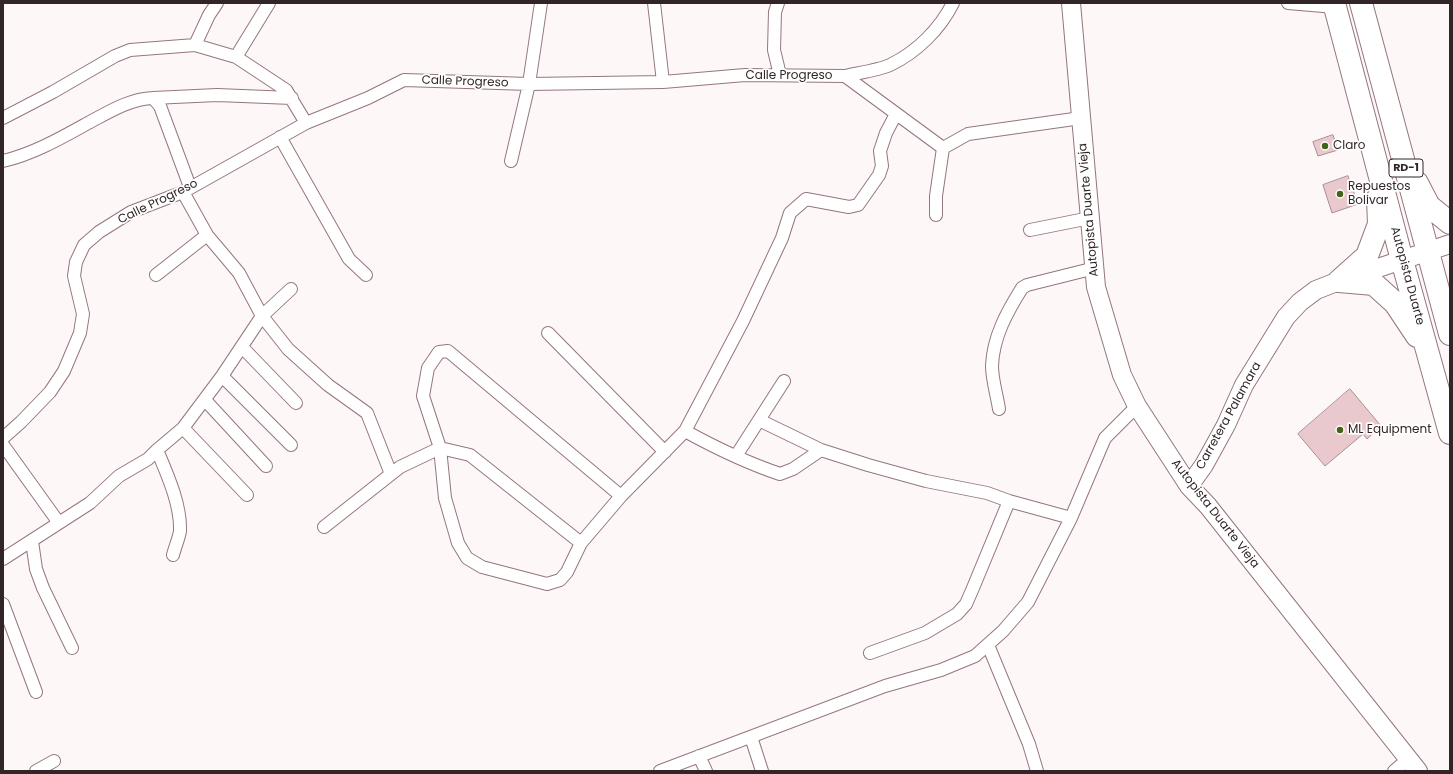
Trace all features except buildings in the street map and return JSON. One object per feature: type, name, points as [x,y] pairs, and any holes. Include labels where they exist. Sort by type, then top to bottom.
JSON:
[{"type":"highway","name":"RD-1","points":[[1361,3],[1404,158],[1450,334]]},
{"type":"highway","name":"Autopista Duarte","points":[[1335,5],[1402,260],[1450,433]]},
{"type":"highway","points":[[1404,158],[1429,206],[1450,223]]},
{"type":"highway","points":[[1339,281],[1367,256],[1379,224],[1377,164]]},
{"type":"highway","points":[[1450,279],[1448,296],[1450,317]]},
{"type":"highway","points":[[1339,281],[1374,284],[1396,303],[1429,355]]},
{"type":"street","points":[[196,45],[209,15],[217,3]]},
{"type":"street","points":[[236,57],[269,3]]},
{"type":"street","points":[[511,161],[529,84],[541,3]]},
{"type":"street","points":[[654,3],[663,82]]},
{"type":"street","points":[[778,3],[775,12],[774,50],[780,75]]},
{"type":"street","points":[[845,76],[889,65],[913,51],[947,16],[953,3]]},
{"type":"street","name":"Autopista Duarte Vieja","points":[[1071,3],[1096,287],[1122,374],[1137,406],[1189,486],[1212,512],[1413,765]]},
{"type":"street","points":[[1288,3],[1335,5]]},
{"type":"street","points":[[3,118],[53,92],[114,56],[130,50],[196,45],[236,57],[286,90],[306,123]]},
{"type":"street","name":"Calle Progreso","points":[[3,438],[50,392],[64,371],[80,333],[83,314],[74,276],[76,262],[84,245],[99,232],[131,212],[187,189],[306,123],[368,98],[404,80],[529,84],[663,82],[745,75],[845,76],[943,148]]},
{"type":"street","points":[[3,161],[16,158],[64,136],[118,107],[140,98],[218,95],[292,98]]},
{"type":"street","points":[[153,98],[160,106],[187,189],[207,235],[239,273],[262,316],[288,349],[328,385],[367,413],[391,474]]},
{"type":"street","points":[[620,496],[448,351],[439,352],[428,368],[423,396],[440,448],[446,498],[458,542],[467,558],[482,567],[547,584],[560,580],[567,572],[581,543],[620,496],[685,431],[744,322],[782,238],[790,213],[806,199],[849,207],[858,205],[878,175],[882,166],[880,152],[886,133],[896,114]]},
{"type":"street","points":[[936,215],[936,196],[943,148],[968,134],[1081,118]]},
{"type":"street","points":[[280,137],[349,259],[366,276]]},
{"type":"street","points":[[1030,230],[1090,218]]},
{"type":"street","points":[[156,275],[207,235]]},
{"type":"street","name":"Carretera Palamara","points":[[1189,486],[1204,465],[1226,425],[1244,385],[1286,318],[1300,302],[1316,290],[1339,281],[1450,244]]},
{"type":"street","points":[[999,409],[992,366],[994,345],[998,330],[1022,288],[1027,285],[1095,268]]},
{"type":"street","points":[[3,559],[90,503],[119,476],[148,459],[184,428],[222,376],[262,316],[291,289]]},
{"type":"street","points":[[548,333],[665,452]]},
{"type":"street","points":[[242,347],[296,403]]},
{"type":"street","points":[[222,376],[291,445]]},
{"type":"street","points":[[736,456],[784,381]]},
{"type":"street","points":[[205,400],[266,466]]},
{"type":"street","points":[[660,771],[886,686],[941,670],[975,656],[1003,631],[1028,602],[1071,518],[1105,438],[1137,406]]},
{"type":"street","points":[[759,420],[821,450],[868,465],[926,481],[987,493],[1009,501],[1071,518]]},
{"type":"street","points":[[184,428],[247,495]]},
{"type":"street","points":[[685,431],[708,444],[758,467],[780,474],[793,469],[821,450]]},
{"type":"street","points":[[3,445],[59,523]]},
{"type":"street","points":[[324,527],[400,467],[440,448],[470,455],[581,543]]},
{"type":"street","points":[[157,450],[177,502],[180,531],[173,555]]},
{"type":"street","points":[[870,653],[925,632],[957,614],[966,604],[1009,501]]},
{"type":"street","points":[[32,541],[36,569],[43,588],[72,648]]},
{"type":"street","points":[[3,604],[36,692]]},
{"type":"street","points":[[988,645],[1029,744],[1037,771]]},
{"type":"street","points":[[751,737],[762,771]]},
{"type":"street","points":[[699,756],[706,771]]},
{"type":"street","points":[[36,771],[54,761]]},
{"type":"street","points":[[1394,771],[1413,765]]},
{"type":"place","name":"Claro","points":[[1325,146]]},
{"type":"place","name":"Repuestos Bolivar","points":[[1340,194]]},
{"type":"place","name":"ML Equipment","points":[[1340,430]]}]
